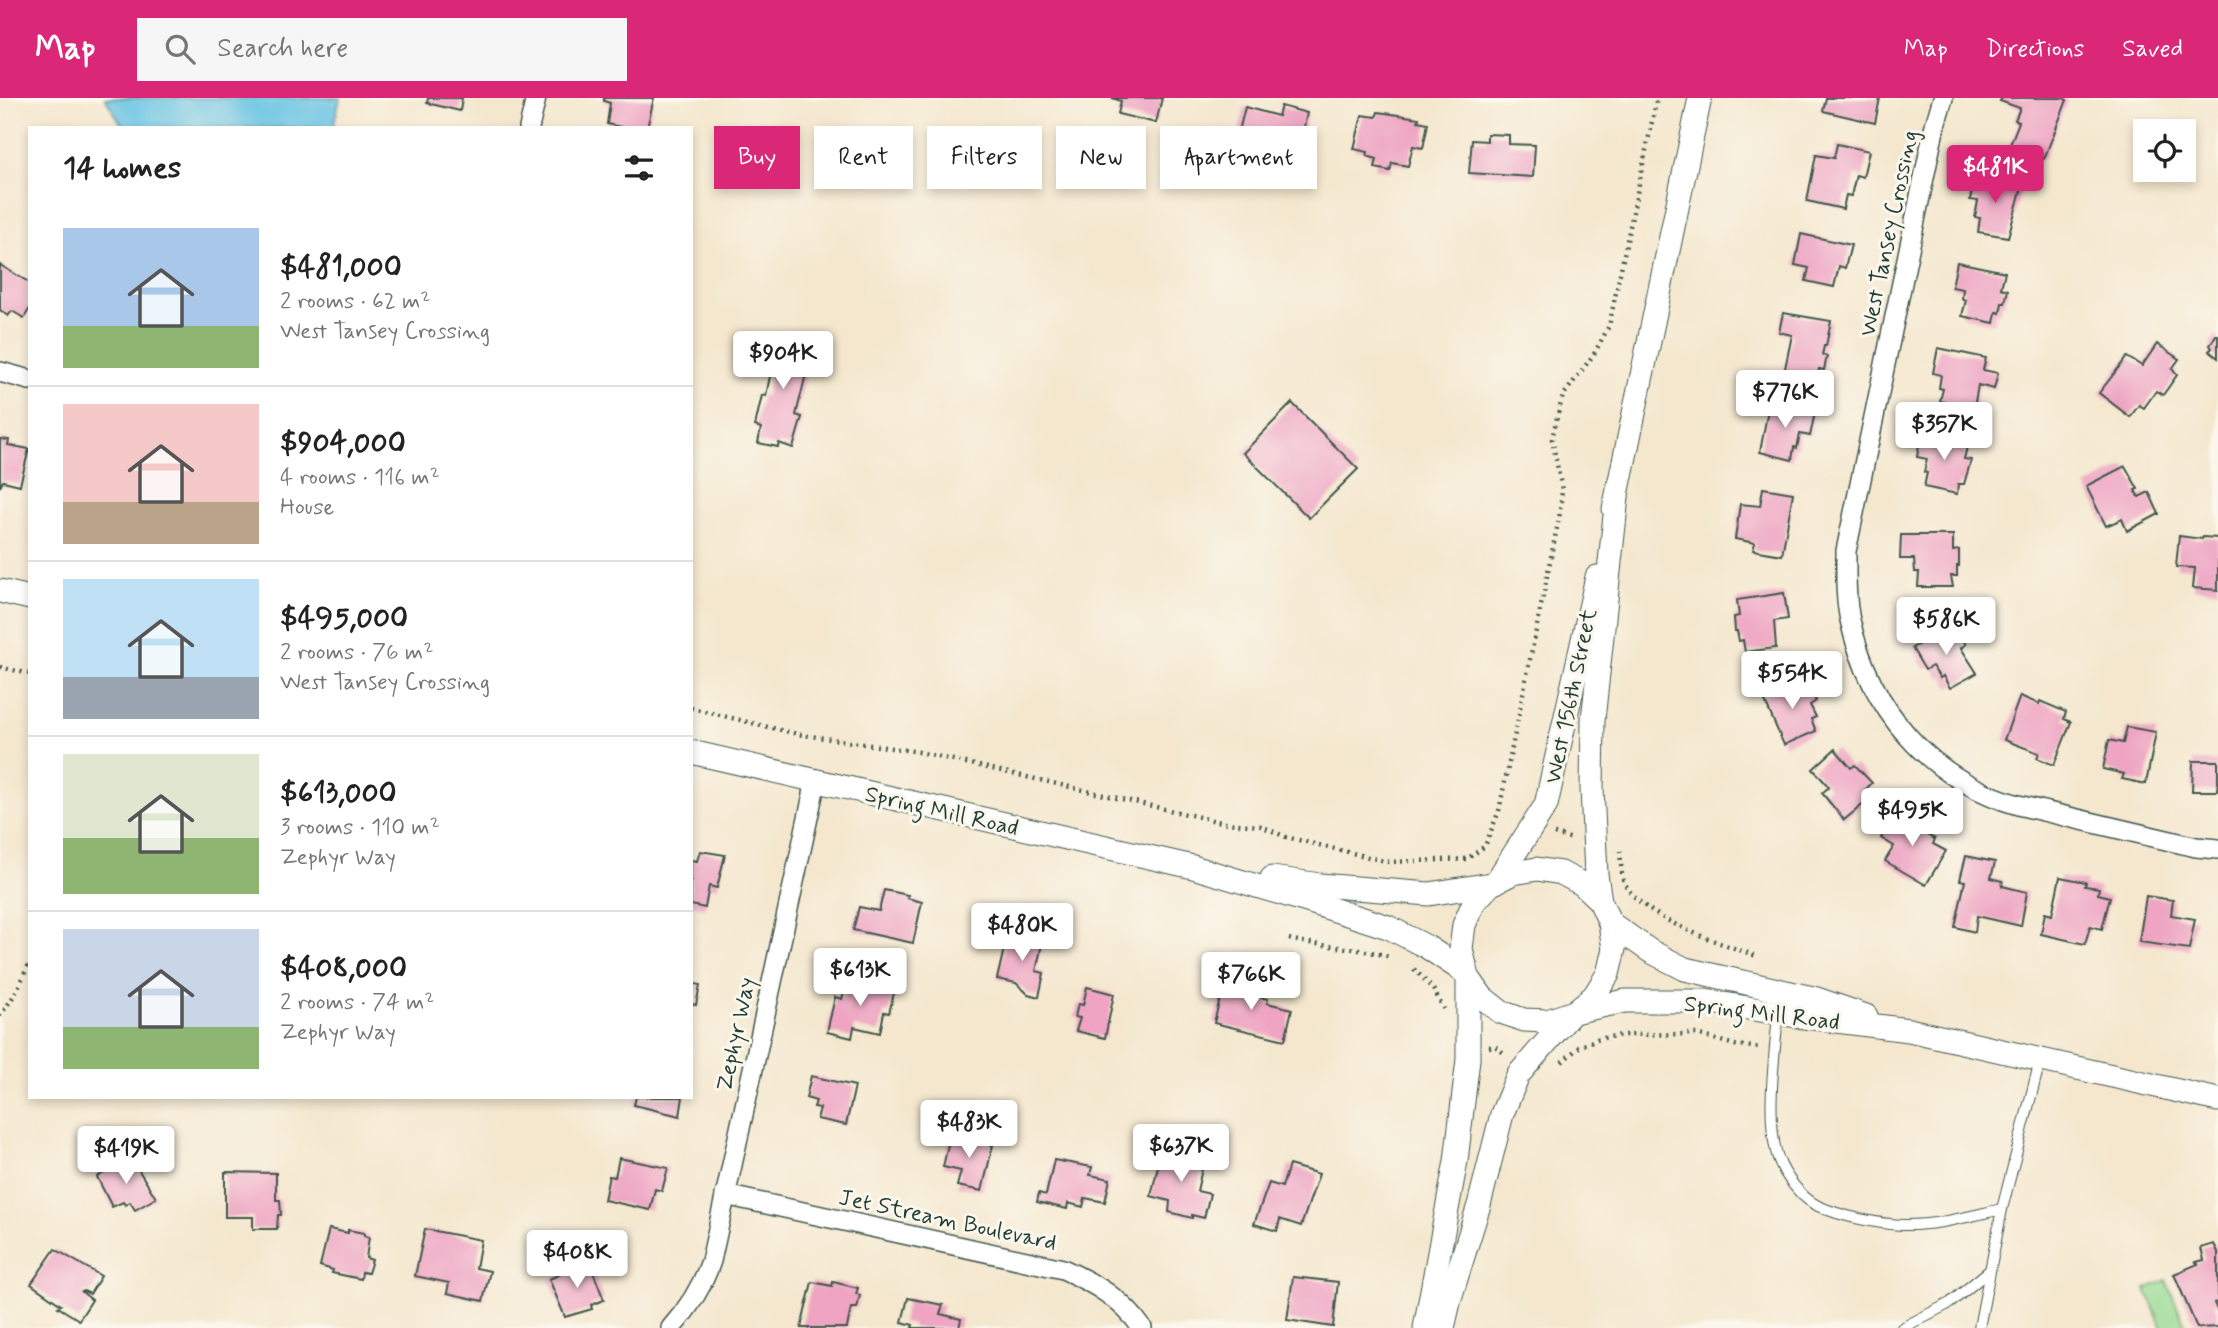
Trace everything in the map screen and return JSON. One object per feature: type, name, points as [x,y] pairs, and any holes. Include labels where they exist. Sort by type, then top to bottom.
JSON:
[{"type":"street","points":[[529,126],[536,98]]},
{"type":"street","name":"West 156th Street","points":[[1493,883],[1523,844],[1546,805],[1584,629],[1617,497],[1700,98]]},
{"type":"street","name":"West Tansey Crossing","points":[[1943,98],[1935,125],[1846,551],[1849,618],[1860,657],[1876,692],[1915,745],[1942,769],[1969,786],[1996,799],[2018,805],[2196,847],[2218,849]]},
{"type":"street","points":[[0,372],[28,379]]},
{"type":"street","name":"West 156th Street","points":[[1600,901],[1596,874],[1592,720],[1617,497]]},
{"type":"street","points":[[0,591],[28,598]]},
{"type":"street","name":"Spring Mill Road","points":[[693,752],[1193,867],[1388,927],[1427,947],[1467,975]]},
{"type":"street","name":"Zephyr Way","points":[[671,1328],[687,1311],[703,1285],[711,1261],[816,781]]},
{"type":"street","name":"Spring Mill Road","points":[[1193,867],[1320,885],[1429,894],[1493,883]]},
{"type":"street","points":[[1425,1328],[1456,1161],[1468,1048],[1467,975],[1461,949],[1464,925],[1474,902],[1493,883],[1513,873],[1537,869],[1561,873],[1583,884],[1600,901],[1610,923],[1614,949],[1608,974],[1594,996],[1572,1013],[1518,1075],[1502,1114],[1443,1328]]},
{"type":"street","name":"Spring Mill Road","points":[[1610,923],[1650,951],[1685,969],[1817,999],[1909,1030]]},
{"type":"street","points":[[1467,975],[1482,997],[1501,1012],[1535,1021],[1548,1021],[1572,1013]]},
{"type":"street","name":"Spring Mill Road","points":[[1572,1013],[1625,1001],[1706,1001],[1909,1030],[2218,1100]]},
{"type":"street","name":"Jet Stream Boulevard","points":[[725,1195],[1063,1269],[1098,1286],[1117,1299],[1142,1328]]},
{"type":"lane","points":[[1778,1013],[1772,1126],[1777,1157],[1786,1176],[1817,1206],[1867,1221],[1903,1225],[1944,1222],[2002,1209]]},
{"type":"lane","points":[[1979,1328],[2002,1209],[2040,1060]]},
{"type":"lane","points":[[1902,1328],[1951,1303],[1990,1269]]},
{"type":"path","points":[[693,708],[797,734],[919,752],[1225,823],[1261,826],[1286,837],[1390,862],[1468,859],[1485,846],[1499,811],[1560,513],[1562,489],[1552,439],[1557,416],[1563,396],[1594,354],[1609,326],[1657,98]]},
{"type":"path","points":[[0,667],[28,674]]},
{"type":"path","points":[[1620,847],[1623,879],[1634,896],[1656,915],[1759,957]]},
{"type":"path","points":[[1289,939],[1368,950],[1402,962]]},
{"type":"path","points":[[0,1016],[15,994],[28,966]]},
{"type":"path","points":[[1409,966],[1433,989],[1444,1006],[1444,1017]]},
{"type":"path","points":[[1562,1063],[1579,1047],[1597,1039],[1622,1035],[1697,1034],[1735,1045],[1776,1050]]},
{"type":"path","points":[[1468,1048],[1495,1046],[1523,1069]]},
{"type":"green space","points":[[2166,1280],[2185,1325],[2178,1328],[2162,1328],[2146,1289]]},
{"type":"water","points":[[105,98],[340,98],[333,126],[123,126]]},
{"type":"building","points":[[428,98],[462,98],[460,111],[427,103]]},
{"type":"building","points":[[604,98],[654,98],[647,126],[607,124],[610,103],[604,101]]},
{"type":"building","points":[[1112,98],[1162,98],[1156,123],[1118,114],[1121,101]]},
{"type":"building","points":[[1826,98],[1880,98],[1875,123],[1823,111]]},
{"type":"building","points":[[2002,98],[2067,100],[2044,159],[2010,145],[2019,122],[2015,120],[2020,108],[2000,101]]},
{"type":"building","points":[[1281,106],[1307,113],[1304,126],[1240,126],[1245,107],[1278,116]]},
{"type":"building","points":[[1378,112],[1419,118],[1418,121],[1428,123],[1423,148],[1413,146],[1408,166],[1392,163],[1390,171],[1375,168],[1377,159],[1367,156],[1368,152],[1354,149],[1362,115],[1376,117]]},
{"type":"building","points":[[1487,134],[1509,135],[1509,144],[1535,145],[1533,177],[1469,173],[1472,140],[1487,141]]},
{"type":"building","points":[[1837,144],[1869,151],[1863,177],[1856,175],[1851,196],[1846,195],[1843,209],[1807,201],[1816,155],[1834,158]]},
{"type":"building","points":[[1975,175],[2022,187],[2008,237],[1978,232],[1980,218],[1975,217],[1978,201],[1970,200]]},
{"type":"building","points":[[1801,234],[1851,245],[1845,268],[1839,266],[1834,287],[1806,281],[1809,268],[1795,265]]},
{"type":"building","points":[[1957,262],[2005,272],[2001,288],[2008,290],[2000,313],[1996,312],[1994,323],[1962,316],[1966,300],[1962,299],[1963,289],[1952,287]]},
{"type":"building","points":[[0,265],[28,282],[28,311],[24,318],[12,311],[8,316],[0,310]]},
{"type":"building","points":[[1783,313],[1831,321],[1822,355],[1827,356],[1824,370],[1819,369],[1817,381],[1784,373],[1792,335],[1779,332]]},
{"type":"building","points":[[780,334],[814,341],[796,415],[802,417],[793,448],[779,443],[778,447],[758,443],[761,428],[755,426],[762,395],[766,396],[772,366],[756,362],[759,348],[776,352]]},
{"type":"building","points":[[2218,335],[2218,358],[2209,351]]},
{"type":"building","points":[[2157,344],[2179,359],[2172,369],[2177,375],[2163,395],[2156,391],[2144,408],[2139,405],[2130,417],[2099,393],[2127,357],[2142,366]]},
{"type":"building","points":[[1938,348],[1986,358],[1983,370],[1998,373],[1994,389],[1978,385],[1974,408],[1940,401],[1943,389],[1939,388],[1941,375],[1933,373]]},
{"type":"building","points":[[1292,403],[1358,469],[1309,518],[1243,453]]},
{"type":"building","points":[[1769,404],[1815,412],[1810,436],[1800,434],[1792,460],[1760,452]]},
{"type":"building","points":[[1921,432],[1968,443],[1964,459],[1971,460],[1964,484],[1958,484],[1957,494],[1924,487],[1927,459],[1917,457]]},
{"type":"building","points":[[0,439],[9,440],[8,445],[28,449],[28,453],[20,485],[3,481],[0,487]]},
{"type":"building","points":[[2125,466],[2138,489],[2135,490],[2139,497],[2149,492],[2159,514],[2127,531],[2122,519],[2106,526],[2086,486]]},
{"type":"building","points":[[1763,488],[1793,493],[1782,555],[1753,550],[1755,543],[1735,539],[1740,504],[1760,506]]},
{"type":"building","points":[[1901,535],[1953,535],[1953,551],[1959,550],[1959,566],[1957,576],[1951,576],[1953,587],[1918,587],[1919,572],[1915,572],[1914,559],[1900,559]]},
{"type":"building","points":[[2179,536],[2218,538],[2218,590],[2193,588],[2195,568],[2176,567]]},
{"type":"building","points":[[1784,593],[1788,619],[1774,621],[1776,648],[1745,652],[1743,640],[1739,641],[1735,631],[1734,617],[1739,616],[1737,600]]},
{"type":"building","points":[[1953,625],[1966,644],[1961,648],[1977,673],[1950,688],[1943,676],[1940,678],[1932,666],[1925,670],[1912,648]]},
{"type":"building","points":[[1805,679],[1816,701],[1810,705],[1816,717],[1811,719],[1816,731],[1784,745],[1763,697]]},
{"type":"building","points":[[2020,696],[2066,712],[2064,719],[2071,722],[2054,765],[2037,758],[2039,753],[2004,740]]},
{"type":"building","points":[[2127,727],[2156,732],[2146,784],[2122,779],[2124,774],[2103,769],[2109,740],[2123,743]]},
{"type":"building","points":[[1835,749],[1851,768],[1855,765],[1872,783],[1865,790],[1872,797],[1844,820],[1822,793],[1829,787],[1813,769]]},
{"type":"building","points":[[2193,761],[2218,761],[2218,791],[2192,791]]},
{"type":"building","points":[[1897,810],[1920,823],[1916,830],[1935,839],[1933,844],[1946,851],[1926,885],[1885,861],[1894,846],[1881,838]]},
{"type":"building","points":[[700,851],[725,855],[717,888],[709,886],[705,908],[693,905],[693,860],[697,861]]},
{"type":"building","points":[[1966,856],[1995,862],[1991,878],[2003,881],[2002,886],[2027,892],[2021,926],[1977,916],[1975,932],[1955,927],[1965,881],[1960,880]]},
{"type":"building","points":[[2060,877],[2086,882],[2085,886],[2099,888],[2098,894],[2110,897],[2102,929],[2090,926],[2085,944],[2041,934],[2045,913],[2052,915]]},
{"type":"building","points":[[884,890],[908,895],[907,898],[922,902],[913,943],[853,930],[859,907],[879,911]]},
{"type":"building","points":[[2146,896],[2173,900],[2171,915],[2195,919],[2189,949],[2139,942]]},
{"type":"building","points":[[1013,931],[1040,937],[1038,944],[1042,944],[1036,971],[1044,973],[1039,997],[1028,994],[1016,983],[997,979],[1007,936],[1011,937]]},
{"type":"building","points":[[1225,978],[1251,984],[1249,995],[1292,1009],[1285,1040],[1214,1023]]},
{"type":"building","points":[[848,979],[895,989],[889,1013],[884,1012],[880,1033],[854,1027],[852,1038],[827,1032],[835,997],[842,999]]},
{"type":"building","points":[[693,983],[700,985],[696,1005],[693,1004]]},
{"type":"building","points":[[1087,987],[1114,994],[1105,1038],[1076,1031],[1080,1018],[1075,1017],[1078,1004],[1083,1005]]},
{"type":"building","points":[[811,1076],[855,1086],[846,1125],[817,1119],[820,1108],[814,1107],[816,1101],[806,1098]]},
{"type":"building","points":[[636,1099],[683,1099],[680,1116],[634,1105]]},
{"type":"building","points":[[964,1131],[974,1133],[972,1140],[993,1145],[982,1191],[957,1186],[961,1171],[943,1167],[950,1136],[962,1138]]},
{"type":"building","points":[[1162,1149],[1204,1160],[1197,1191],[1210,1194],[1204,1218],[1169,1212],[1170,1201],[1151,1196]]},
{"type":"building","points":[[131,1158],[156,1198],[135,1210],[130,1202],[112,1207],[97,1177]]},
{"type":"building","points":[[619,1158],[668,1168],[662,1191],[655,1189],[650,1210],[604,1200],[609,1176],[615,1177]]},
{"type":"building","points":[[1054,1160],[1092,1167],[1090,1175],[1110,1179],[1105,1202],[1085,1198],[1083,1207],[1068,1203],[1067,1209],[1037,1202],[1039,1193],[1046,1195]]},
{"type":"building","points":[[1289,1165],[1319,1174],[1301,1226],[1280,1219],[1277,1231],[1254,1224],[1269,1183],[1282,1187]]},
{"type":"building","points":[[225,1172],[276,1173],[276,1200],[280,1200],[281,1215],[278,1215],[277,1229],[253,1229],[253,1217],[225,1217]]},
{"type":"building","points":[[329,1229],[364,1233],[364,1236],[369,1237],[366,1258],[372,1260],[368,1273],[362,1272],[361,1279],[332,1273],[333,1270],[320,1266]]},
{"type":"building","points":[[425,1229],[481,1240],[476,1268],[490,1271],[483,1301],[447,1293],[449,1283],[415,1276]]},
{"type":"building","points":[[2214,1244],[2218,1252],[2218,1302],[2214,1303],[2218,1312],[2218,1327],[2197,1328],[2174,1274],[2204,1260],[2201,1248]]},
{"type":"building","points":[[55,1249],[101,1276],[90,1294],[82,1292],[92,1300],[79,1320],[58,1307],[61,1305],[31,1284]]},
{"type":"building","points":[[590,1264],[604,1300],[591,1305],[592,1309],[565,1317],[549,1279],[570,1267],[572,1270]]},
{"type":"building","points":[[1293,1277],[1338,1282],[1333,1327],[1287,1320]]},
{"type":"building","points":[[812,1282],[832,1286],[833,1282],[858,1288],[856,1294],[860,1295],[857,1308],[851,1308],[847,1328],[801,1328]]},
{"type":"building","points":[[908,1298],[943,1305],[940,1314],[961,1319],[959,1328],[912,1328],[913,1325],[902,1322]]}]
